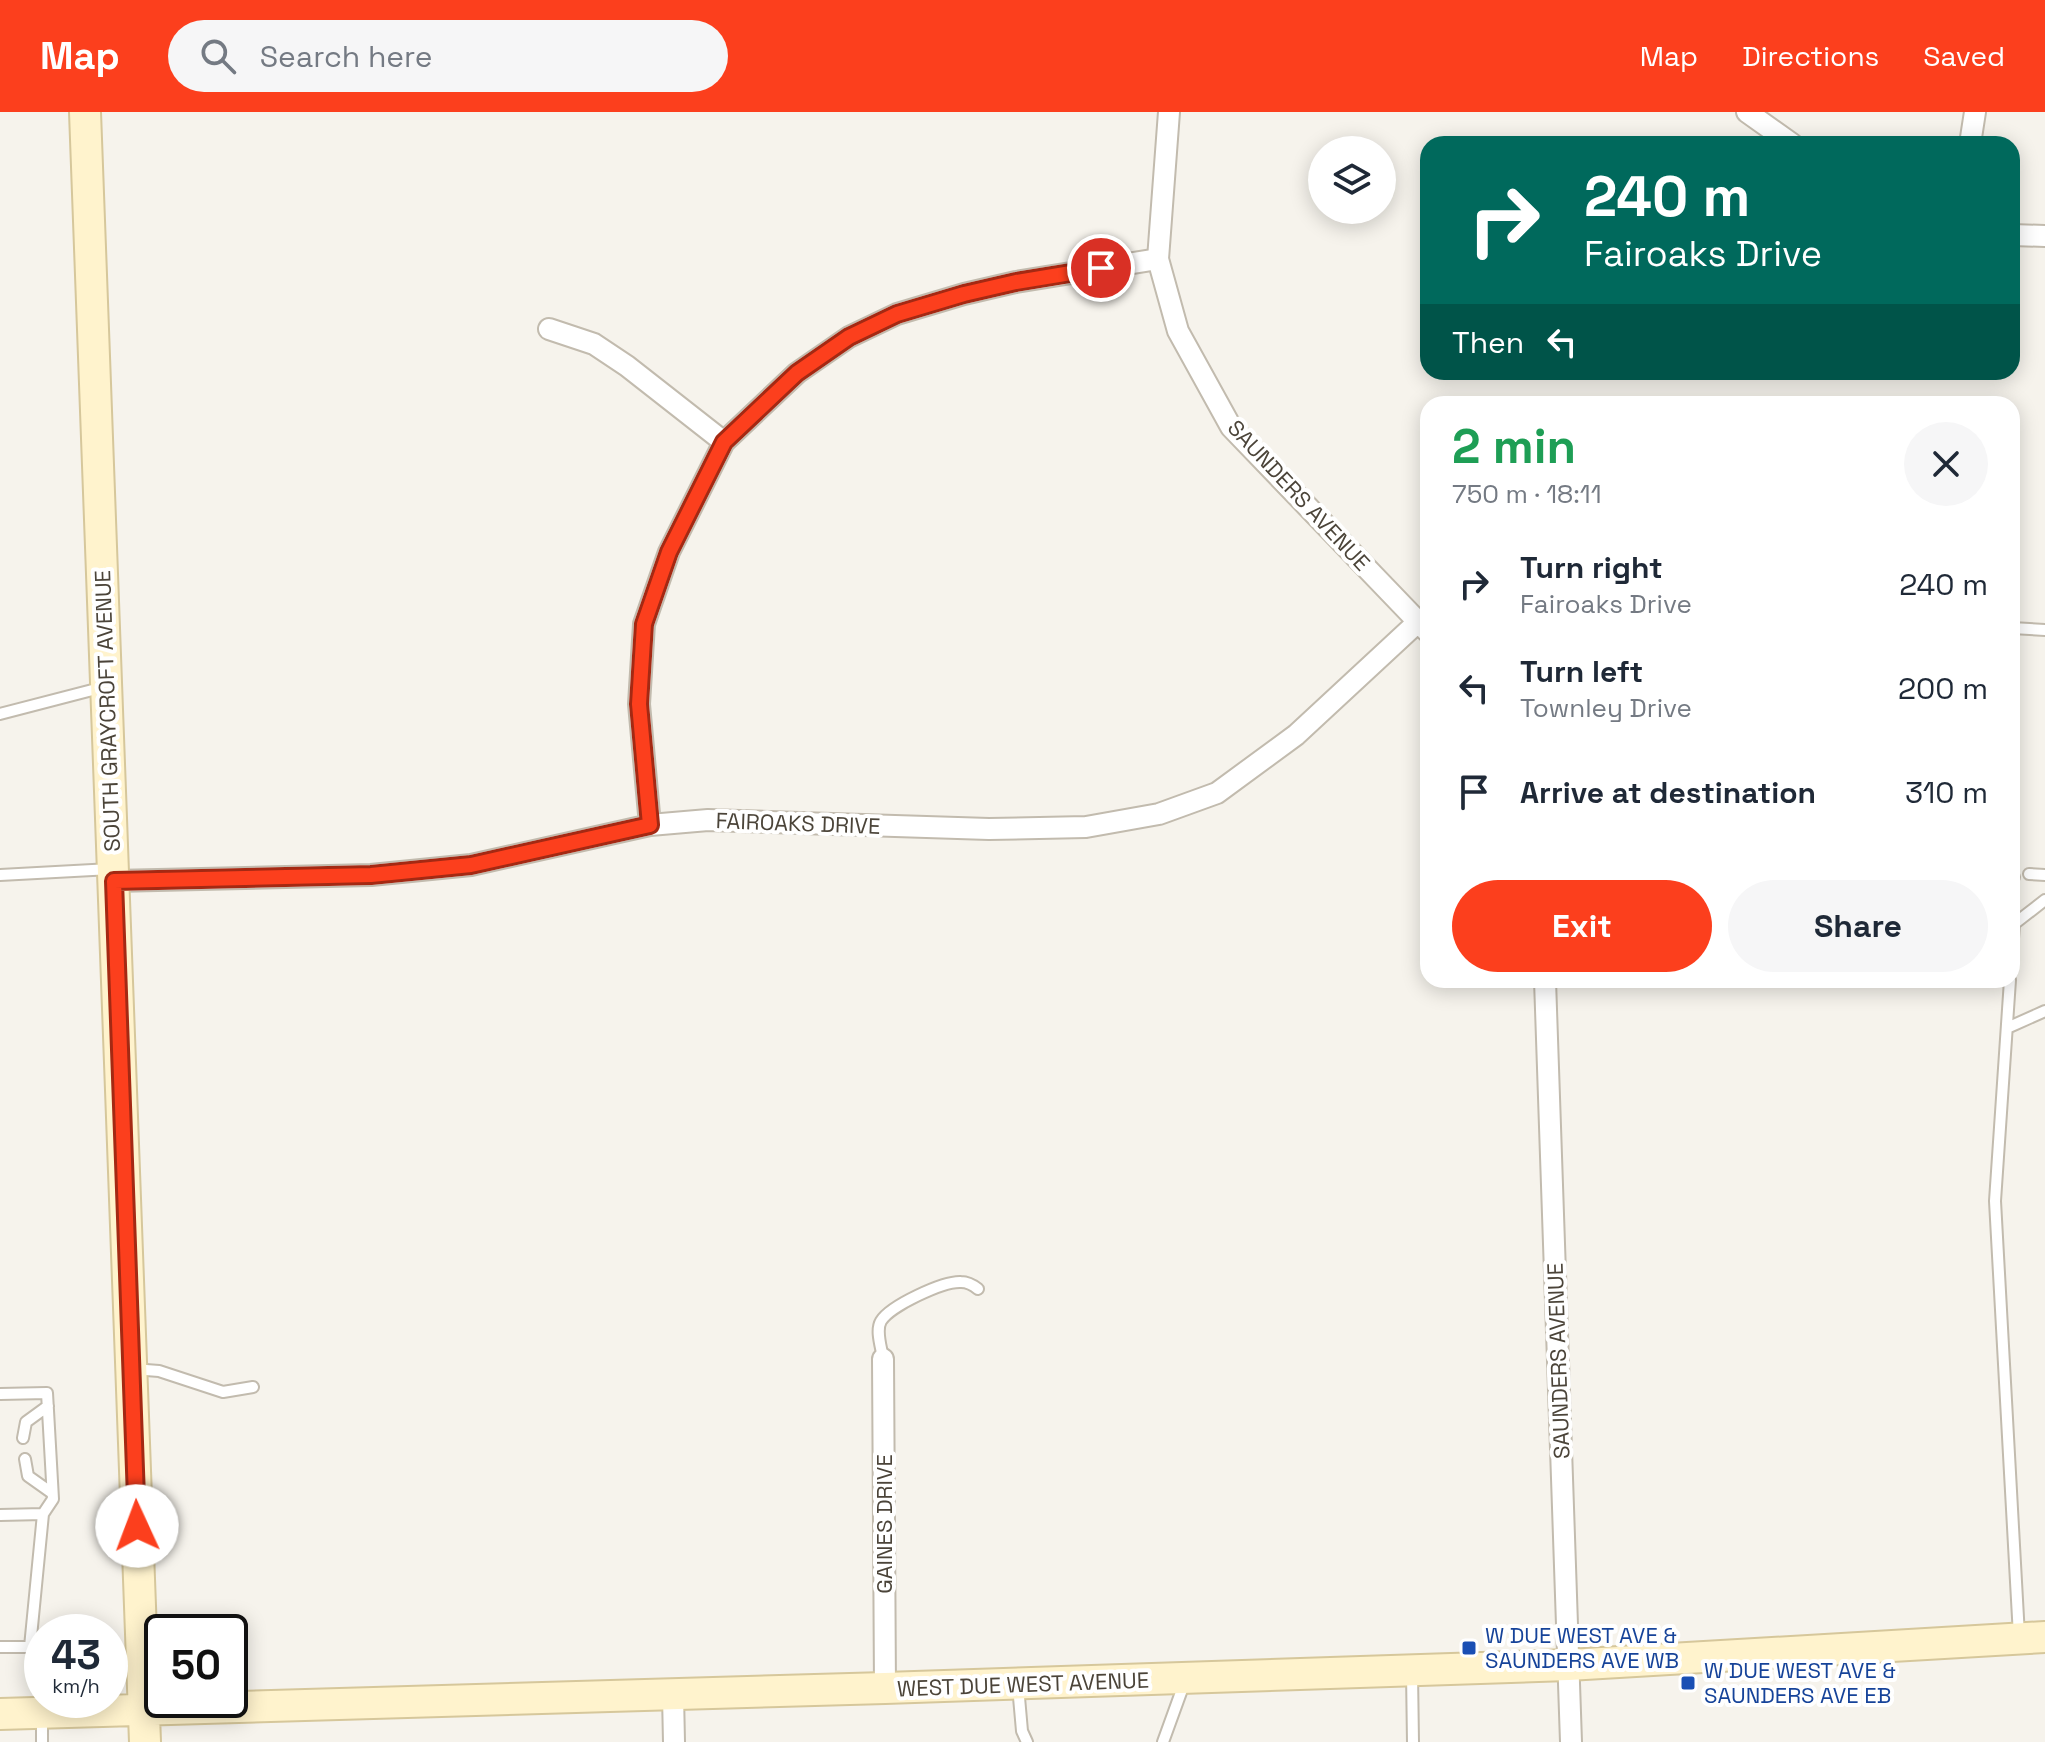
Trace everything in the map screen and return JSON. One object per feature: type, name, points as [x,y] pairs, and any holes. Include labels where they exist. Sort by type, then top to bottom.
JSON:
[{"type":"main road","name":"SOUTH GRAYCROFT AVENUE","points":[[85,112],[144,1711]]},
{"type":"main road","name":"WEST DUE WEST AVENUE","points":[[248,1708],[1568,1665],[2032,1638]]},
{"type":"main road","name":"WEST DUE WEST AVENUE","points":[[0,1714],[42,1728],[144,1711]]},
{"type":"main road","name":"SOUTH GRAYCROFT AVENUE","points":[[144,1718],[145,1742]]},
{"type":"street","name":"SAUNDERS AVENUE","points":[[1169,112],[1158,259],[1178,331],[1231,427],[1420,623]]},
{"type":"street","points":[[1747,112],[1781,136]]},
{"type":"street","points":[[1971,136],[1975,112]]},
{"type":"street","points":[[2020,235],[2045,236]]},
{"type":"street","points":[[650,825],[639,704],[644,624],[669,552],[724,442],[797,373],[849,337],[897,314],[1016,282],[1158,259]]},
{"type":"street","points":[[549,329],[594,344],[724,442]]},
{"type":"street","name":"FAIROAKS DRIVE","points":[[113,875],[371,875],[471,865],[650,825],[708,820],[975,829],[1086,827],[1159,814],[1217,793],[1296,735],[1420,630]]},
{"type":"street","name":"SAUNDERS AVENUE","points":[[1545,988],[1571,1742]]},
{"type":"street","name":"GAINES DRIVE","points":[[883,1359],[885,1688]]},
{"type":"street","points":[[673,1695],[674,1742]]},
{"type":"lane","points":[[2020,628],[2045,630]]},
{"type":"lane","points":[[0,714],[106,686]]},
{"type":"lane","points":[[2029,874],[2045,875]]},
{"type":"lane","points":[[0,875],[113,875]]},
{"type":"lane","points":[[2020,919],[2045,900]]},
{"type":"lane","points":[[2010,988],[1995,1201],[2032,1638]]},
{"type":"lane","points":[[2007,1028],[2045,1011]]},
{"type":"lane","points":[[883,1359],[878,1332],[880,1322],[886,1316],[910,1299],[949,1283],[963,1281],[978,1289]]},
{"type":"lane","points":[[131,1369],[159,1371],[223,1392],[253,1387]]},
{"type":"lane","points":[[0,1394],[47,1393],[53,1499],[43,1514],[30,1647],[0,1647]]},
{"type":"lane","points":[[23,1438],[26,1422],[48,1406]]},
{"type":"lane","points":[[25,1459],[28,1476],[52,1493]]},
{"type":"lane","points":[[0,1515],[43,1514]]},
{"type":"lane","points":[[1412,1671],[1413,1742]]},
{"type":"lane","points":[[1163,1742],[1186,1678]]},
{"type":"lane","points":[[1018,1684],[1022,1731],[1027,1742]]},
{"type":"place","name":"W DUE WEST AVE & SAUNDERS AVE WB","points":[[1469,1648]]},
{"type":"place","name":"W DUE WEST AVE & SAUNDERS AVE EB","points":[[1688,1683]]},
{"type":"route","points":[[137,1526],[114,881],[371,875],[471,865],[650,825],[639,704],[644,624],[669,552],[724,442],[797,373],[849,337],[897,314],[1016,282],[1101,268]]}]
